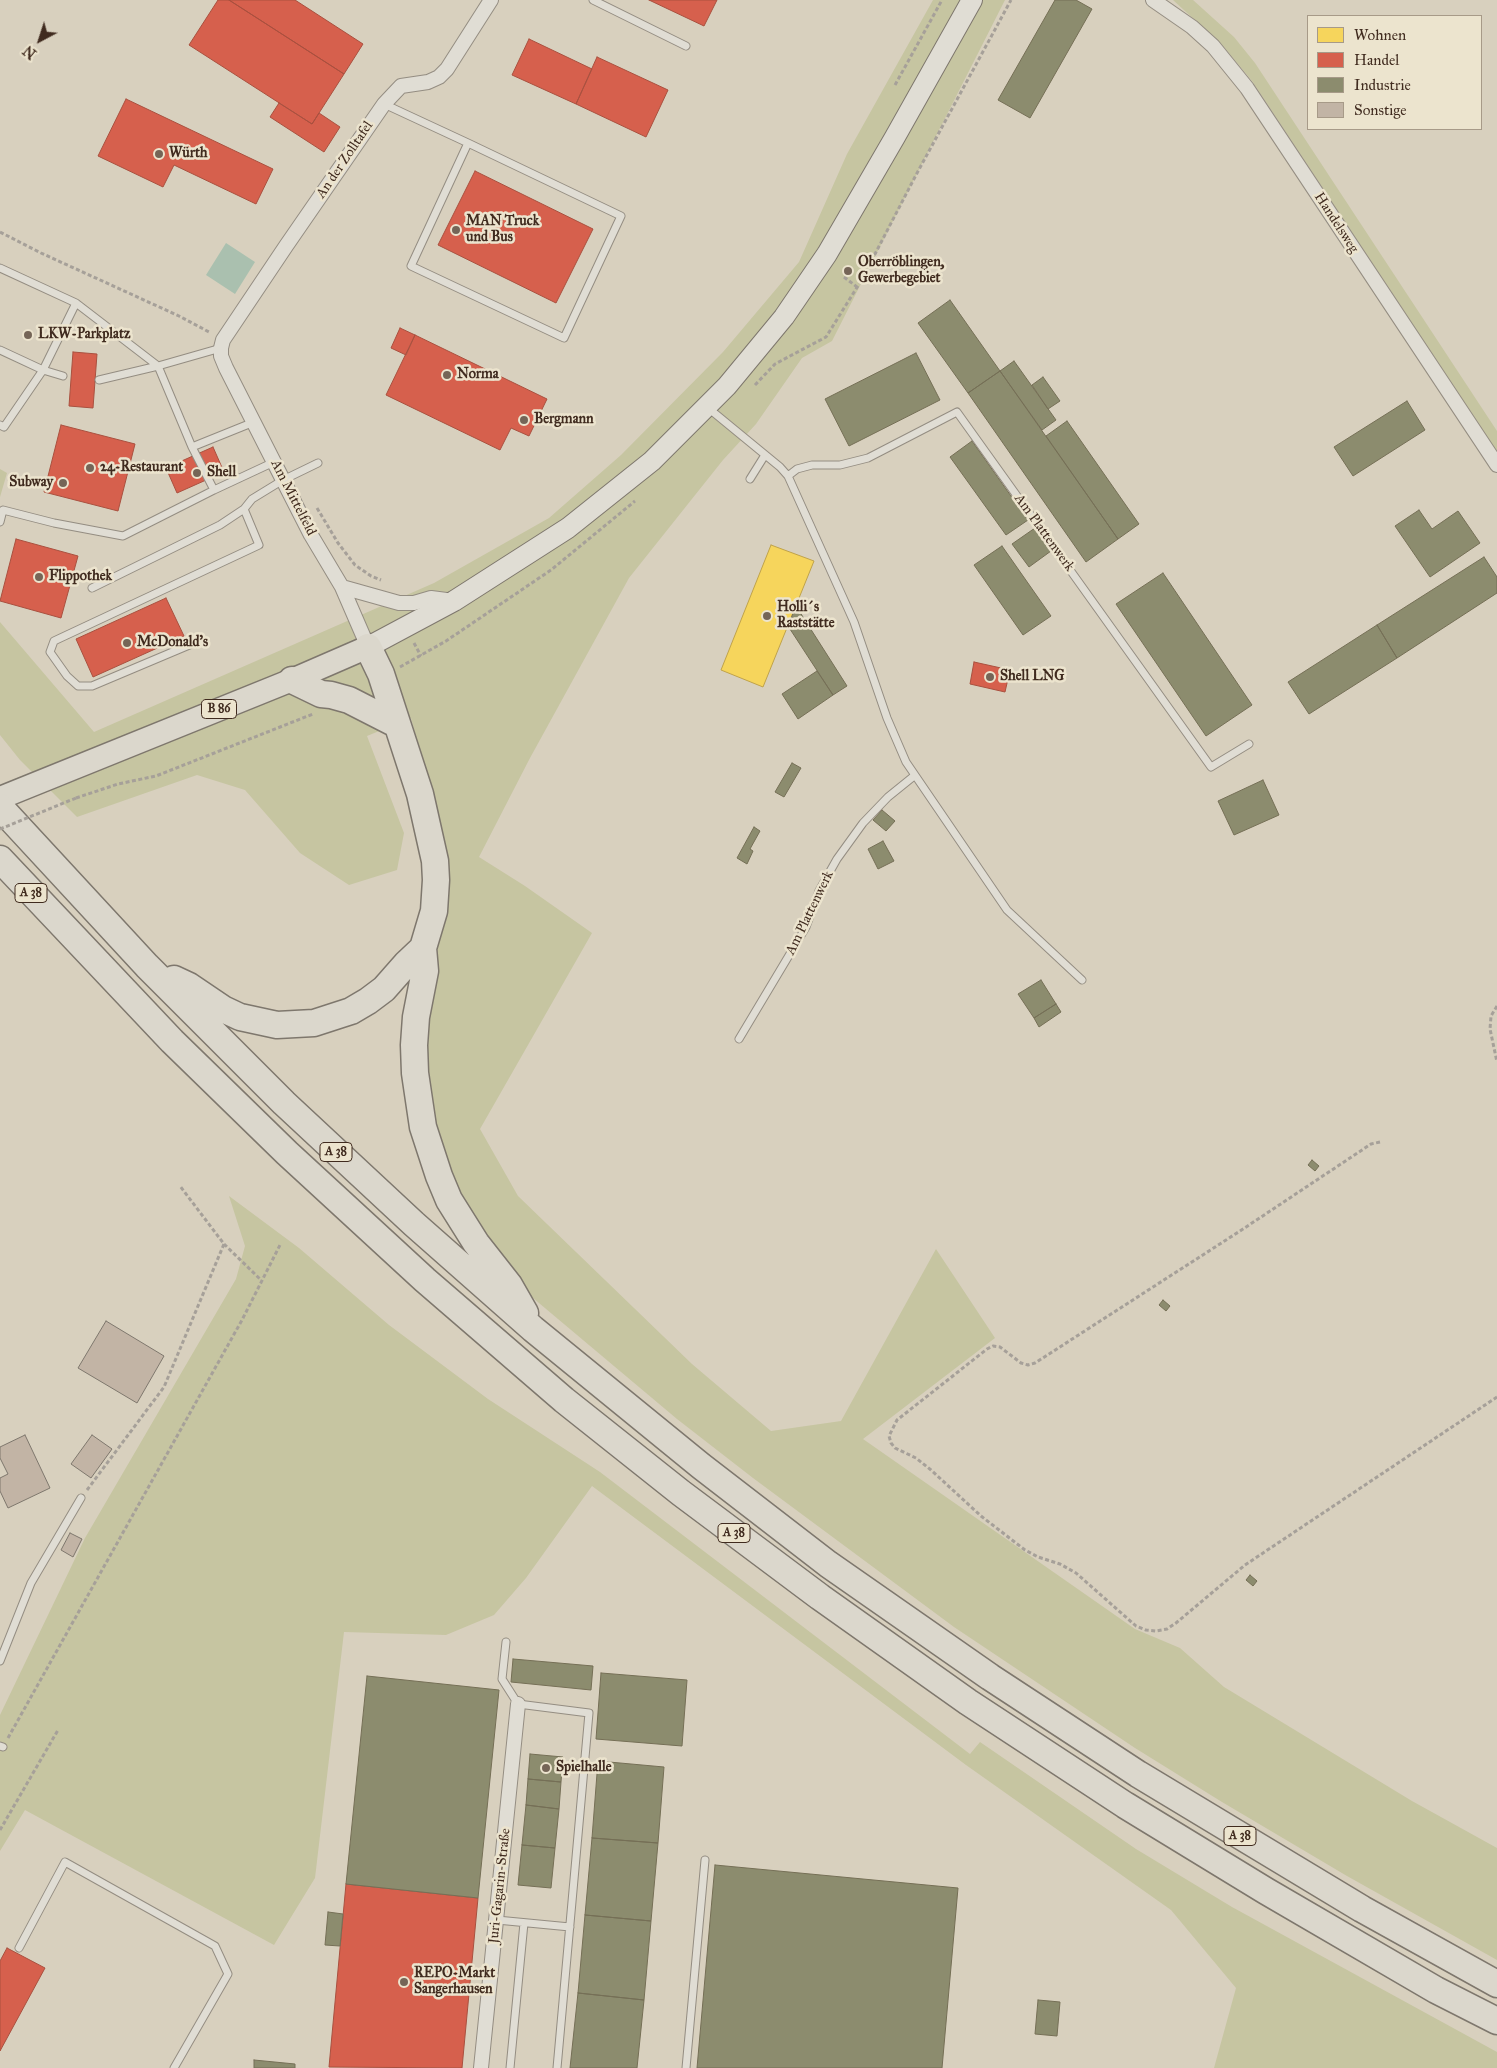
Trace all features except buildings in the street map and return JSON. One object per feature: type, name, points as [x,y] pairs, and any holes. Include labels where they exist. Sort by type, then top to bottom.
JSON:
[{"type":"highway","points":[[368,647],[381,674],[425,813],[435,861],[434,911],[423,948],[425,971],[416,1017],[415,1073],[423,1127],[439,1176],[462,1222],[510,1285],[533,1329]]},
{"type":"highway","points":[[292,680],[321,694],[343,698],[396,724]]},
{"type":"highway","name":"A 38","points":[[0,807],[147,966],[284,1103],[414,1224],[533,1329],[701,1466],[828,1564],[990,1677],[1178,1798],[1362,1909],[1497,1984]]},
{"type":"highway","name":"A 38","points":[[0,859],[172,1041],[287,1153],[425,1280],[564,1400],[681,1494],[820,1597],[961,1697],[1125,1805],[1266,1891],[1436,1990],[1497,2021]]},
{"type":"highway","points":[[147,966],[189,986],[211,1002],[240,1017],[277,1025],[296,1025],[333,1018],[351,1011],[368,1001],[384,989],[423,948]]},
{"type":"main road","points":[[368,647],[454,601],[544,544],[597,506],[652,461],[707,407],[769,336],[823,261],[896,137],[972,0]]},
{"type":"main road","name":"B 86","points":[[0,798],[292,680],[368,647]]},
{"type":"street","name":"An der Zolltafel","points":[[222,344],[384,104],[401,86],[428,82],[439,77],[447,69],[491,0]]},
{"type":"street","name":"Handelsweg","points":[[1153,0],[1192,27],[1213,46],[1247,88],[1497,465]]},
{"type":"street","name":"Am Mittelfeld","points":[[222,344],[221,356],[226,368],[311,534],[342,588],[368,647]]},
{"type":"street","points":[[342,588],[399,603],[414,603],[431,598],[454,601]]},
{"type":"street","name":"Juri-Gagarin-Straße","points":[[481,2068],[518,1704]]},
{"type":"lane","points":[[593,0],[686,46]]},
{"type":"lane","points":[[384,104],[468,143],[621,216],[564,338],[411,266],[468,143]]},
{"type":"lane","points":[[0,268],[76,303],[158,366],[192,447],[214,490]]},
{"type":"lane","points":[[0,425],[4,427],[44,370],[76,303]]},
{"type":"lane","points":[[99,380],[158,366],[222,344]]},
{"type":"lane","points":[[0,350],[44,370],[63,376]]},
{"type":"lane","points":[[707,407],[788,476],[854,622],[894,735],[914,776],[1007,910],[1082,980]]},
{"type":"lane","name":"Am Plattenwerk","points":[[788,476],[797,468],[812,465],[840,465],[868,458],[957,412],[1211,767],[1249,744]]},
{"type":"lane","points":[[192,447],[254,422]]},
{"type":"lane","points":[[750,479],[765,455]]},
{"type":"lane","points":[[0,522],[3,510],[54,523],[122,536],[274,462]]},
{"type":"lane","points":[[92,588],[220,524],[244,509],[252,499],[283,480],[318,463]]},
{"type":"lane","points":[[194,643],[92,686],[78,686],[67,676],[50,652],[54,642],[259,545],[244,509]]},
{"type":"lane","name":"Am Plattenwerk","points":[[740,1039],[806,927],[819,891],[837,860],[864,823],[888,797],[914,776]]},
{"type":"lane","points":[[0,1661],[31,1583],[81,1498]]},
{"type":"lane","points":[[506,1642],[502,1679],[518,1704],[589,1713],[557,2068]]},
{"type":"lane","points":[[686,2068],[705,1860]]},
{"type":"lane","points":[[19,1948],[65,1862],[215,1946],[228,1974],[174,2068]]},
{"type":"lane","points":[[497,1920],[570,1927]]},
{"type":"lane","points":[[510,2068],[524,1922]]},
{"type":"path","points":[[895,85],[942,0]]},
{"type":"path","points":[[754,385],[775,364],[826,337],[857,287],[1011,0]]},
{"type":"path","points":[[0,232],[41,254],[179,316],[222,344]]},
{"type":"path","points":[[844,277],[857,287]]},
{"type":"path","points":[[381,674],[408,663],[446,641],[535,581],[636,500]]},
{"type":"path","points":[[0,829],[76,798],[118,784],[156,776],[310,714],[337,711],[343,698]]},
{"type":"path","points":[[1497,1006],[1491,1016],[1490,1029],[1497,1062]]},
{"type":"path","points":[[1380,1142],[1371,1144],[1035,1363],[1028,1365],[1022,1363],[1000,1347],[993,1346],[987,1349],[897,1420],[889,1436],[891,1443],[894,1448],[916,1458],[981,1516],[1025,1550],[1038,1557],[1060,1564],[1076,1573],[1136,1626],[1156,1631],[1168,1629],[1245,1565],[1497,1397]]},
{"type":"path","points":[[180,1186],[224,1244],[261,1280]]},
{"type":"path","points":[[81,1498],[164,1387],[224,1244]]},
{"type":"path","points":[[1,1747],[242,1320],[280,1245]]},
{"type":"path","points":[[0,1830],[58,1730]]},
{"type":"shaded area","points":[[933,0],[1005,0],[832,341],[802,358],[756,424],[723,460],[629,578],[530,758],[479,857],[525,886],[592,933],[480,1129],[518,1196],[692,1364],[771,1431],[841,1421],[936,1249],[995,1338],[863,1439],[1135,1629],[1180,1648],[1224,1687],[1412,1801],[1497,1848],[1497,1960],[1347,1876],[1222,1802],[1135,1748],[954,1627],[753,1478],[677,1419],[533,1298],[492,1253],[439,1155],[423,1065],[435,955],[444,921],[448,866],[442,831],[411,718],[367,736],[404,833],[397,870],[349,885],[300,853],[245,790],[197,775],[77,817],[20,760],[0,735],[0,622],[94,732],[434,583],[549,518],[621,455],[723,352],[799,262],[847,154]]},
{"type":"shaded area","points":[[1173,0],[1193,0],[1234,37],[1255,63],[1497,431],[1497,452],[1252,81],[1222,45]]},
{"type":"shaded area","points":[[226,243],[255,262],[235,294],[206,275]]},
{"type":"shaded area","points":[[0,469],[7,473],[0,497]]},
{"type":"shaded area","points":[[229,1196],[299,1248],[389,1325],[488,1399],[600,1472],[970,1754],[980,1742],[1136,1849],[1232,1907],[1497,2052],[1497,2068],[1214,2068],[1236,1988],[1171,1910],[966,1765],[592,1486],[526,1578],[494,1615],[446,1635],[344,1632],[315,1878],[274,1945],[25,1810],[0,1851],[0,1715],[85,1538],[236,1279],[245,1246]]},
{"type":"place","name":"Würth","points":[[159,154]]},
{"type":"place","name":"MAN Truck und Bus","points":[[456,230]]},
{"type":"place","name":"Oberröblingen, Gewerbegebiet","points":[[848,271]]},
{"type":"place","name":"LKW-Parkplatz","points":[[28,335]]},
{"type":"place","name":"Norma","points":[[447,375]]},
{"type":"place","name":"Bergmann","points":[[524,420]]},
{"type":"place","name":"24-Restaurant","points":[[90,468]]},
{"type":"place","name":"Shell","points":[[197,473]]},
{"type":"place","name":"Subway","points":[[63,483]]},
{"type":"place","name":"Flippothek","points":[[39,577]]},
{"type":"place","name":"Holli´s Raststätte","points":[[767,616]]},
{"type":"place","name":"McDonald's","points":[[127,643]]},
{"type":"place","name":"Shell LNG","points":[[990,677]]},
{"type":"place","name":"Spielhalle","points":[[546,1768]]},
{"type":"place","name":"REPO-Markt Sangerhausen","points":[[404,1982]]}]
